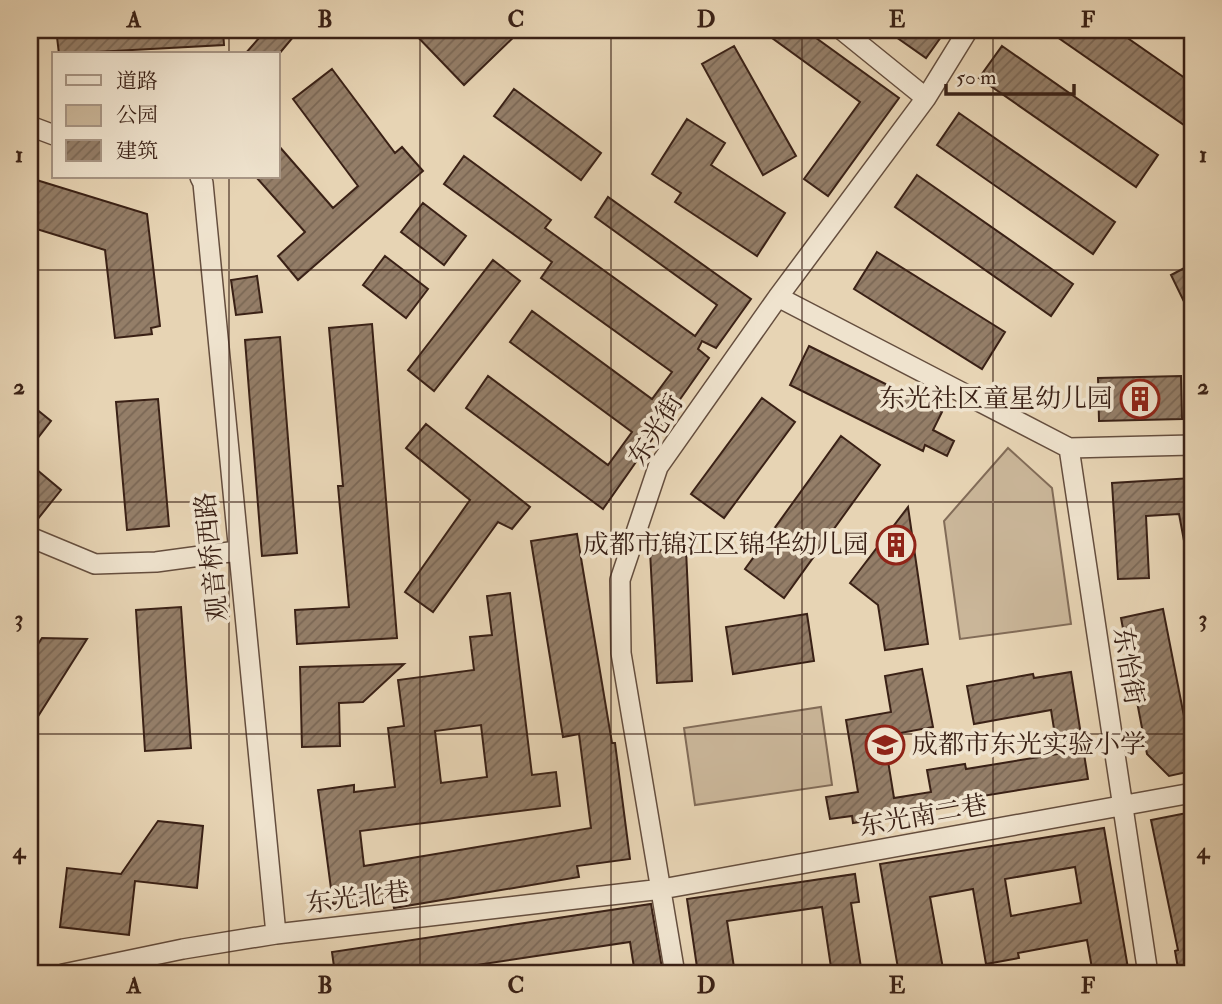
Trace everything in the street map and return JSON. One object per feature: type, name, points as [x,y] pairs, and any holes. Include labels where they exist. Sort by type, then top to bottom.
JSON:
[{"type":"street","points":[[842,30],[926,97]]},
{"type":"street","name":"东光街","points":[[675,974],[621,653],[620,580],[658,467],[778,297],[926,97],[968,30]]},
{"type":"street","points":[[30,126],[52,134]]},
{"type":"street","name":"观音桥西路","points":[[200,178],[276,934]]},
{"type":"street","points":[[778,297],[1069,448],[1192,444]]},
{"type":"street","name":"东怡街","points":[[1069,448],[1148,974]]},
{"type":"street","points":[[30,537],[95,564],[156,562],[237,551]]},
{"type":"street","name":"东光南二巷","points":[[662,890],[1192,793]]},
{"type":"street","name":"东光北巷","points":[[63,974],[183,949],[276,934],[662,890]]},
{"type":"green space","points":[[1008,448],[1052,488],[1071,624],[960,639],[944,521]]},
{"type":"green space","points":[[821,707],[832,785],[695,805],[684,728]]},
{"type":"building","points":[[159,30],[223,30],[224,45],[59,52],[57,37]]},
{"type":"building","points":[[266,30],[299,30],[280,53],[247,52]]},
{"type":"building","points":[[411,30],[521,30],[464,85]]},
{"type":"building","points":[[761,30],[805,30],[899,98],[828,196],[804,179],[860,102]]},
{"type":"building","points":[[886,30],[946,30],[926,58]]},
{"type":"building","points":[[1047,30],[1116,30],[1192,83],[1192,113],[1184,125]]},
{"type":"building","points":[[734,46],[796,156],[763,175],[702,64]]},
{"type":"building","points":[[1002,46],[1158,155],[1136,187],[979,78]]},
{"type":"building","points":[[332,69],[395,153],[402,147],[423,171],[298,280],[278,256],[305,232],[257,178],[280,178],[280,147],[333,208],[358,186],[293,99]]},
{"type":"building","points":[[514,89],[601,153],[581,180],[494,116]]},
{"type":"building","points":[[959,113],[1115,222],[1093,254],[937,145]]},
{"type":"building","points":[[687,119],[725,143],[711,165],[785,213],[757,256],[675,202],[681,193],[652,174]]},
{"type":"building","points":[[464,156],[551,220],[545,228],[695,336],[717,305],[595,217],[608,197],[751,299],[716,348],[702,341],[698,349],[709,358],[603,509],[466,408],[488,376],[608,465],[632,432],[510,342],[532,311],[652,399],[672,372],[541,278],[552,262],[444,184]]},
{"type":"building","points":[[917,175],[1073,284],[1051,316],[895,207]]},
{"type":"building","points":[[30,178],[147,214],[160,326],[151,328],[152,334],[115,338],[105,250],[30,227]]},
{"type":"building","points":[[423,203],[466,236],[444,265],[401,232]]},
{"type":"building","points":[[877,252],[1005,332],[982,369],[854,289]]},
{"type":"building","points":[[385,256],[428,289],[406,318],[363,285]]},
{"type":"building","points":[[493,260],[520,281],[434,391],[408,370]]},
{"type":"building","points":[[1192,264],[1192,318],[1171,275]]},
{"type":"building","points":[[257,276],[262,312],[236,315],[231,280]]},
{"type":"building","points":[[372,324],[397,638],[297,644],[295,610],[349,607],[338,486],[343,486],[329,328]]},
{"type":"building","points":[[280,337],[297,553],[262,556],[245,340]]},
{"type":"building","points":[[809,346],[942,412],[933,430],[954,441],[947,456],[925,445],[923,451],[790,385]]},
{"type":"building","name":"东光社区童星幼儿园","points":[[1181,376],[1182,419],[1099,421],[1098,378]]},
{"type":"building","points":[[762,398],[795,422],[724,518],[691,494]]},
{"type":"building","points":[[158,399],[169,526],[127,530],[116,402]]},
{"type":"building","points":[[30,404],[51,421],[30,448]]},
{"type":"building","points":[[426,424],[530,507],[512,529],[498,522],[433,612],[405,592],[470,500],[406,448]]},
{"type":"building","points":[[841,436],[880,465],[784,598],[745,569]]},
{"type":"building","points":[[30,464],[61,490],[33,525],[30,525]]},
{"type":"building","points":[[1192,478],[1192,545],[1185,546],[1179,514],[1146,516],[1149,578],[1118,579],[1112,483]]},
{"type":"building","name":"成都市锦江区锦华幼儿园","points":[[908,507],[928,644],[885,650],[878,605],[850,583]]},
{"type":"building","points":[[577,534],[612,743],[615,743],[630,859],[577,866],[579,877],[394,908],[392,897],[333,904],[318,790],[354,785],[354,792],[395,787],[388,728],[404,726],[398,680],[474,670],[470,637],[492,635],[487,596],[510,593],[532,775],[556,772],[560,806],[360,831],[364,866],[591,828],[579,734],[563,737],[531,541]],"holes":[[[481,725],[487,777],[441,783],[435,731]]]},
{"type":"building","points":[[686,549],[692,681],[657,683],[650,551]]},
{"type":"building","points":[[181,607],[191,748],[145,751],[136,610]]},
{"type":"building","points":[[1163,609],[1189,742],[1192,741],[1192,771],[1169,776],[1147,754],[1121,618]]},
{"type":"building","points":[[807,614],[814,661],[733,674],[726,627]]},
{"type":"building","points":[[42,638],[87,639],[30,729],[30,656]]},
{"type":"building","points":[[404,664],[363,702],[339,703],[340,746],[302,747],[300,667]]},
{"type":"building","points":[[922,669],[933,727],[884,736],[894,798],[931,792],[927,770],[965,764],[966,769],[1058,754],[1051,710],[974,724],[967,686],[1033,674],[1034,678],[1071,672],[1088,779],[970,798],[971,803],[853,823],[852,816],[830,819],[826,797],[858,792],[846,720],[891,712],[885,676]]},
{"type":"building","points":[[1192,812],[1192,974],[1179,974],[1175,951],[1178,950],[1151,820]]},
{"type":"building","points":[[158,821],[203,826],[197,888],[135,881],[129,935],[60,927],[67,868],[121,874]]},
{"type":"building","points":[[1104,828],[1129,974],[1093,974],[1087,940],[1018,953],[1019,958],[986,964],[973,889],[930,897],[944,974],[899,974],[880,864]],"holes":[[[1075,867],[1081,903],[1011,916],[1005,879]]]},
{"type":"building","points":[[855,874],[859,902],[851,903],[862,974],[832,974],[822,907],[727,921],[735,974],[698,974],[687,899]]},
{"type":"building","points":[[651,904],[663,974],[635,974],[630,942],[417,974],[335,974],[332,952]]},
{"type":"place","name":"东光社区童星幼儿园","points":[[1140,399]]},
{"type":"place","name":"成都市锦江区锦华幼儿园","points":[[896,545]]},
{"type":"place","name":"成都市东光实验小学","points":[[885,745]]}]
